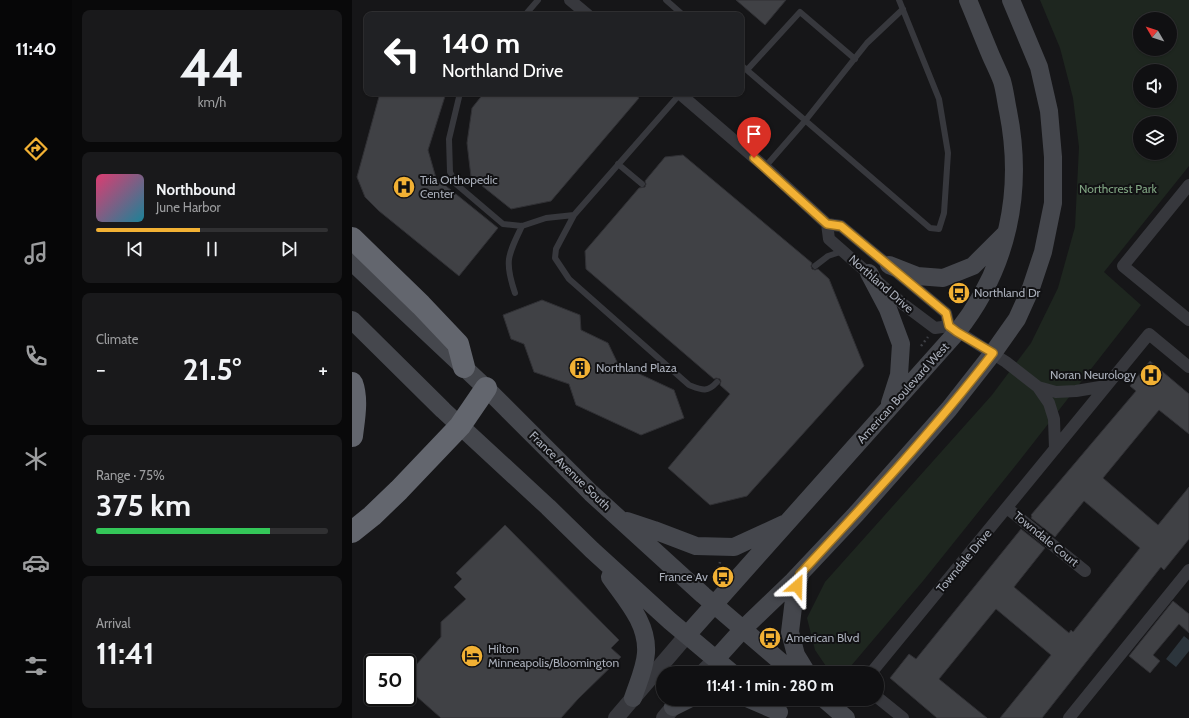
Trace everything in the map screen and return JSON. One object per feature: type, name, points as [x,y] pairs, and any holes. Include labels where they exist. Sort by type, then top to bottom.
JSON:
[{"type":"highway","points":[[352,238],[421,305],[458,344],[464,367]]},
{"type":"highway","points":[[352,383],[354,387],[352,436]]},
{"type":"highway","points":[[352,532],[372,516],[399,490],[460,426],[486,388]]},
{"type":"main road","name":"American Boulevard West","points":[[687,635],[888,410],[953,329],[970,316],[983,295],[1001,254],[1010,215],[1014,174],[1013,134],[1002,82],[968,0]]},
{"type":"main road","points":[[716,659],[743,629],[800,574],[857,513],[949,409],[993,353],[1017,319],[1031,288],[1043,252],[1053,203],[1053,157],[1049,111],[1039,67],[1011,0]]},
{"type":"main road","points":[[889,265],[917,276],[942,278],[973,266],[1006,232]]},
{"type":"main road","name":"France Avenue South","points":[[352,262],[486,388],[591,493],[715,605],[786,666]]},
{"type":"main road","points":[[868,273],[888,309],[901,344],[899,375],[888,410]]},
{"type":"main road","points":[[352,320],[460,426],[592,550],[670,621],[724,666]]},
{"type":"main road","points":[[622,520],[696,546],[734,546],[790,521]]},
{"type":"main road","points":[[592,550],[636,614],[642,627],[646,642],[646,654],[633,698]]},
{"type":"main road","points":[[800,574],[794,599],[790,632],[796,655],[803,666]]},
{"type":"main road","points":[[763,706],[782,715]]},
{"type":"main road","points":[[771,706],[782,715]]},
{"type":"main road","points":[[832,706],[846,718]]},
{"type":"street","points":[[570,0],[584,12]]},
{"type":"street","name":"Northland Drive","points":[[681,96],[765,167],[827,224],[841,226],[946,313],[953,329]]},
{"type":"street","points":[[1189,185],[1123,266],[1189,320]]},
{"type":"street","name":"Northland Drive","points":[[827,224],[829,239],[903,304],[935,328],[953,329],[993,353]]},
{"type":"street","name":"Towndale Drive","points":[[877,666],[1148,334],[1189,367]]},
{"type":"street","points":[[993,353],[1038,387],[1049,402],[1054,418],[1055,449]]},
{"type":"street","points":[[1038,387],[1056,392],[1076,391],[1106,386]]},
{"type":"street","name":"Towndale Court","points":[[1007,508],[1085,571]]},
{"type":"street","points":[[1069,718],[1189,570]]},
{"type":"street","name":"American Boulevard West","points":[[616,718],[687,635]]},
{"type":"street","points":[[709,666],[716,659]]},
{"type":"street","points":[[884,703],[903,718]]},
{"type":"lane","points":[[528,12],[538,0]]},
{"type":"lane","points":[[666,0],[680,12]]},
{"type":"lane","points":[[744,68],[930,228],[939,229],[944,213],[948,152],[939,99],[899,0]]},
{"type":"lane","points":[[765,167],[805,121],[867,44],[903,9]]},
{"type":"lane","points":[[747,70],[800,12],[854,59]]},
{"type":"lane","points":[[459,96],[449,139],[450,172],[456,184],[503,224],[522,226],[546,218],[574,215]]},
{"type":"lane","points":[[677,96],[574,215],[556,248],[555,258],[569,279],[689,385],[702,390],[712,387],[717,382]]},
{"type":"lane","points":[[618,164],[642,184]]},
{"type":"lane","points":[[515,293],[509,275],[508,262],[512,246],[522,226]]},
{"type":"lane","points":[[815,266],[828,256],[843,251]]},
{"type":"path","points":[[953,304],[956,302],[963,285]]},
{"type":"path","points":[[716,580],[721,557]]},
{"type":"green space","name":"Northcrest Park","points":[[1040,0],[1189,0],[1189,166],[1104,272],[1141,305],[923,581],[851,666],[826,666],[815,650],[807,618],[825,582],[992,395],[1031,343],[1058,288],[1075,227],[1079,147],[1073,98],[1060,48]]},
{"type":"shaded area","points":[[1184,636],[1189,640],[1189,651],[1176,667],[1166,659]]},
{"type":"building","points":[[736,0],[786,0],[765,25]]},
{"type":"building","name":"Tria Orthopedic Center","points":[[379,96],[445,96],[428,150],[436,178],[498,228],[459,276],[379,211],[365,197],[357,177]]},
{"type":"building","points":[[482,96],[637,96],[639,98],[551,201],[511,209],[471,177],[467,143],[472,108]]},
{"type":"building","points":[[683,155],[812,263],[812,269],[818,269],[829,279],[864,366],[747,496],[710,505],[668,468],[730,394],[720,385],[720,379],[714,379],[586,269],[585,251],[639,188],[645,187],[645,181],[665,157]]},
{"type":"building","name":"Northland Plaza","points":[[542,300],[580,315],[581,330],[608,343],[618,364],[674,390],[684,418],[641,435],[576,405],[569,384],[534,372],[524,344],[511,339],[503,315]]},
{"type":"building","points":[[1150,361],[1189,394],[1189,434],[1159,410],[1103,478],[1158,525],[1189,487],[1189,539],[1164,570],[1161,567],[1042,718],[1000,718],[1051,655],[996,609],[939,679],[987,718],[937,718],[890,678],[909,654],[916,659],[1021,529],[1045,548],[1014,587],[1069,633],[1071,630],[1073,632],[1140,548],[1084,501],[1055,537],[1031,518],[1031,515],[1136,391],[1130,386]]},
{"type":"building","points":[[505,525],[619,640],[611,648],[621,657],[578,699],[561,718],[441,718],[416,696],[416,665],[441,637],[441,622],[466,599],[454,587],[462,579],[456,573]]},
{"type":"building","points":[[1173,601],[1189,614],[1189,633],[1179,624],[1153,655],[1160,661],[1150,673],[1129,656]]},
{"type":"place","name":"Tria Orthopedic Center","points":[[404,187]]},
{"type":"place","name":"Northland Dr","points":[[959,293]]},
{"type":"place","name":"Northland Plaza","points":[[580,368]]},
{"type":"place","name":"Noran Neurology","points":[[1151,375]]},
{"type":"place","name":"France Av","points":[[723,577]]},
{"type":"place","name":"American Blvd","points":[[770,638]]},
{"type":"place","name":"Hilton Minneapolis/Bloomington","points":[[472,656]]},
{"type":"route","points":[[754,158],[827,224],[841,226],[946,313],[949,326],[993,353],[949,409],[857,513],[800,574],[797,586]]}]
